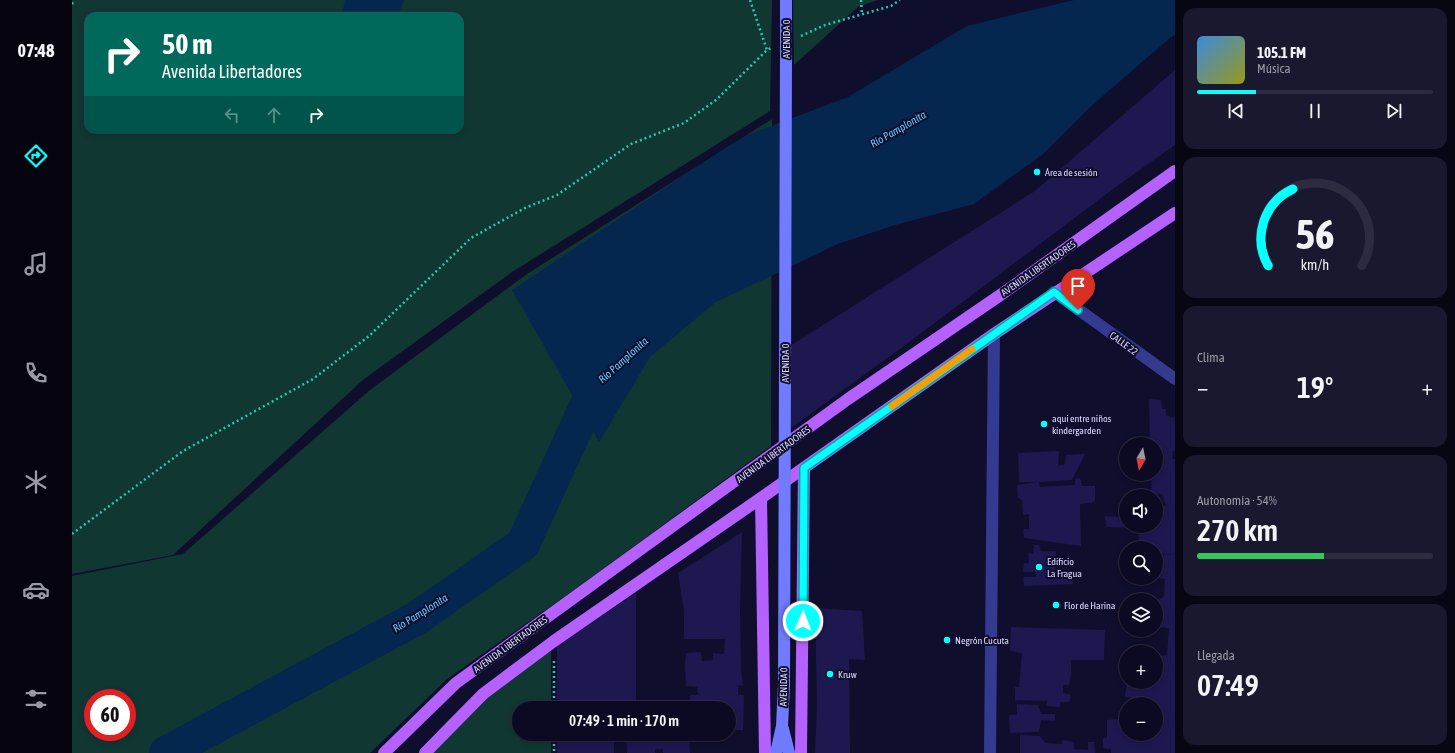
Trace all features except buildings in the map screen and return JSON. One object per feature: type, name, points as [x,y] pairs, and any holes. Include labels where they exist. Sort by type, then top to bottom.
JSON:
[{"type":"main road","name":"AVENIDA LIBERTADORES","points":[[384,753],[456,683],[848,399],[1005,292],[1175,171]]},
{"type":"main road","points":[[425,753],[483,694],[554,641],[804,468],[1054,292],[1175,213]]},
{"type":"main road","points":[[801,753],[804,468]]},
{"type":"main road","points":[[761,498],[765,753]]},
{"type":"street","name":"AVENIDA 0","points":[[776,753],[782,726],[784,685],[786,0]]},
{"type":"street","name":"CALLE 22","points":[[1054,292],[1175,379]]},
{"type":"street","points":[[990,753],[994,334]]},
{"type":"street","name":"AVENIDA 0","points":[[782,726],[789,753]]},
{"type":"path","points":[[72,4],[75,0]]},
{"type":"path","points":[[750,0],[767,50]]},
{"type":"path","points":[[861,0],[862,15]]},
{"type":"path","points":[[72,534],[183,451],[313,379],[369,336],[471,238],[525,208],[557,195],[630,144],[684,124],[716,100],[767,50],[786,47],[826,25],[891,6],[900,0]]},
{"type":"path","points":[[554,641],[554,701]]},
{"type":"path","points":[[554,741],[554,753]]},
{"type":"green space","points":[[72,0],[772,0],[770,111],[512,272],[364,379],[173,555],[72,574]]},
{"type":"green space","points":[[793,0],[878,0],[858,7],[794,65]]},
{"type":"green space","points":[[772,119],[771,446],[574,590],[447,679],[370,753],[72,753],[72,576],[183,554],[370,390],[527,274]]},
{"type":"green space","points":[[551,651],[551,701],[512,701],[512,741],[551,741],[551,753],[431,753],[487,698],[518,672]]},
{"type":"water","points":[[345,0],[404,0],[400,12],[343,12]]},
{"type":"water","points":[[1074,0],[1175,0],[1175,35],[1090,107],[1043,154],[974,204],[895,225],[838,244],[716,302],[650,357],[599,442],[512,290],[745,136],[848,97],[967,26]]},
{"type":"waterway","name":"Río Pamplonita","points":[[166,753],[417,618],[523,544],[598,380],[605,373]]},
{"type":"slow traffic","points":[[892,406],[972,349]]},
{"type":"place","name":"Área de sesión","points":[[1037,172]]},
{"type":"place","name":"aqui entre niños kindergarden","points":[[1044,424]]},
{"type":"place","name":"Edificio La Fragua","points":[[1039,567]]},
{"type":"place","name":"Flor de Harina","points":[[1056,605]]},
{"type":"place","name":"Negrón Cucuta","points":[[947,640]]},
{"type":"place","name":"Kruw","points":[[830,674]]},
{"type":"route","points":[[803,621],[804,468],[1054,292],[1078,310]]}]
